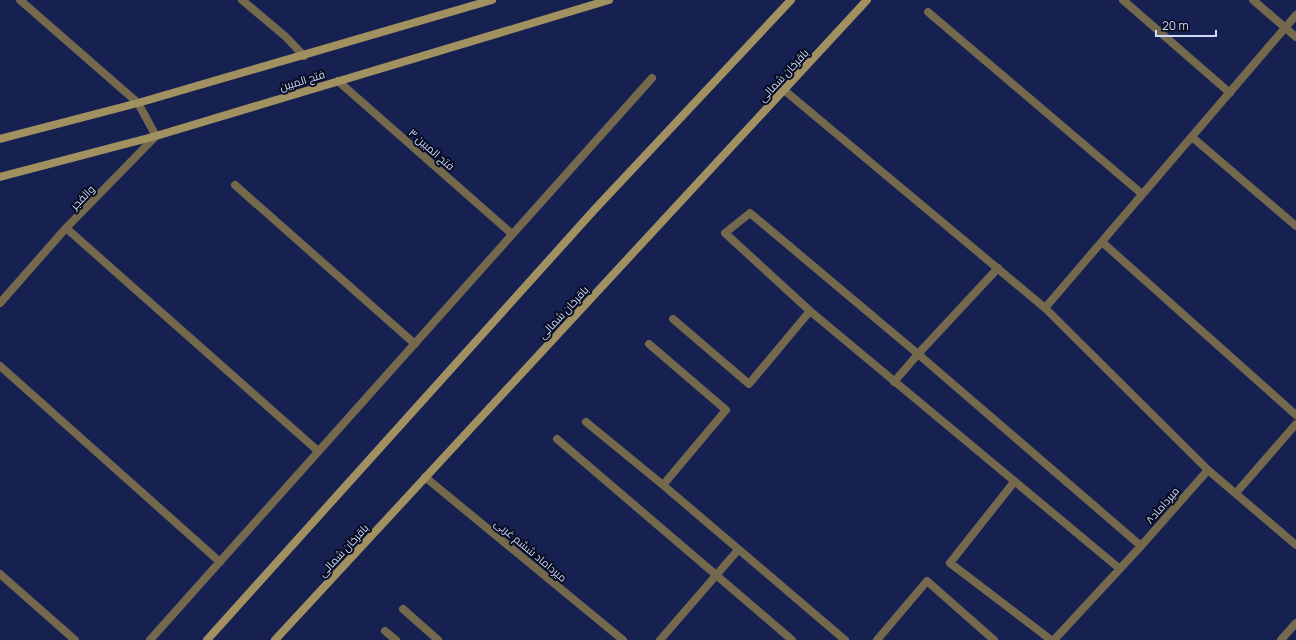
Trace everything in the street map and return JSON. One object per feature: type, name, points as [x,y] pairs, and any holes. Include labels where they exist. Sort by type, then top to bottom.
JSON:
[{"type":"main road","name":"فتح المبین","points":[[0,139],[138,103],[304,56],[492,0]]},
{"type":"main road","name":"فتح المبین","points":[[0,177],[156,136],[609,0]]},
{"type":"main road","points":[[207,640],[595,209],[791,0]]},
{"type":"main road","name":"باقرخان شمالی","points":[[275,640],[867,0]]},
{"type":"street","points":[[20,0],[138,103],[156,136]]},
{"type":"street","points":[[242,0],[286,37],[304,56]]},
{"type":"street","points":[[1122,0],[1230,92]]},
{"type":"street","points":[[1253,0],[1296,37]]},
{"type":"street","points":[[928,12],[1142,194]]},
{"type":"street","points":[[1045,308],[1296,15]]},
{"type":"street","points":[[150,640],[652,78]]},
{"type":"street","name":"فتح المبین ۳","points":[[338,81],[512,234]]},
{"type":"street","points":[[784,90],[1045,308],[1208,470],[1296,544]]},
{"type":"street","name":"والفجر","points":[[0,303],[66,228],[156,136]]},
{"type":"street","points":[[1192,137],[1296,226]]},
{"type":"street","points":[[235,185],[415,344]]},
{"type":"street","points":[[1120,569],[810,312],[725,233],[750,213],[918,354],[1141,546]]},
{"type":"street","points":[[66,228],[318,451]]},
{"type":"street","points":[[1102,242],[1296,415]]},
{"type":"street","points":[[894,382],[998,268]]},
{"type":"street","points":[[673,319],[750,384],[810,312]]},
{"type":"street","points":[[649,344],[726,410],[662,484]]},
{"type":"street","points":[[0,366],[220,562]]},
{"type":"street","points":[[586,422],[662,484],[845,640]]},
{"type":"street","points":[[1236,493],[1296,424]]},
{"type":"street","points":[[557,439],[717,574],[792,640]]},
{"type":"street","name":"میرداماد۸","points":[[1054,640],[1141,546],[1208,470]]},
{"type":"street","name":"میرداماد ششم غربی","points":[[425,477],[623,640]]},
{"type":"street","points":[[1014,482],[950,563],[1051,640]]},
{"type":"street","points":[[660,640],[738,550]]},
{"type":"street","points":[[0,574],[75,640]]},
{"type":"street","points":[[877,640],[927,581],[994,640]]},
{"type":"street","points":[[403,609],[438,640]]},
{"type":"street","points":[[1281,640],[1296,623]]},
{"type":"street","points":[[386,630],[396,640]]}]
